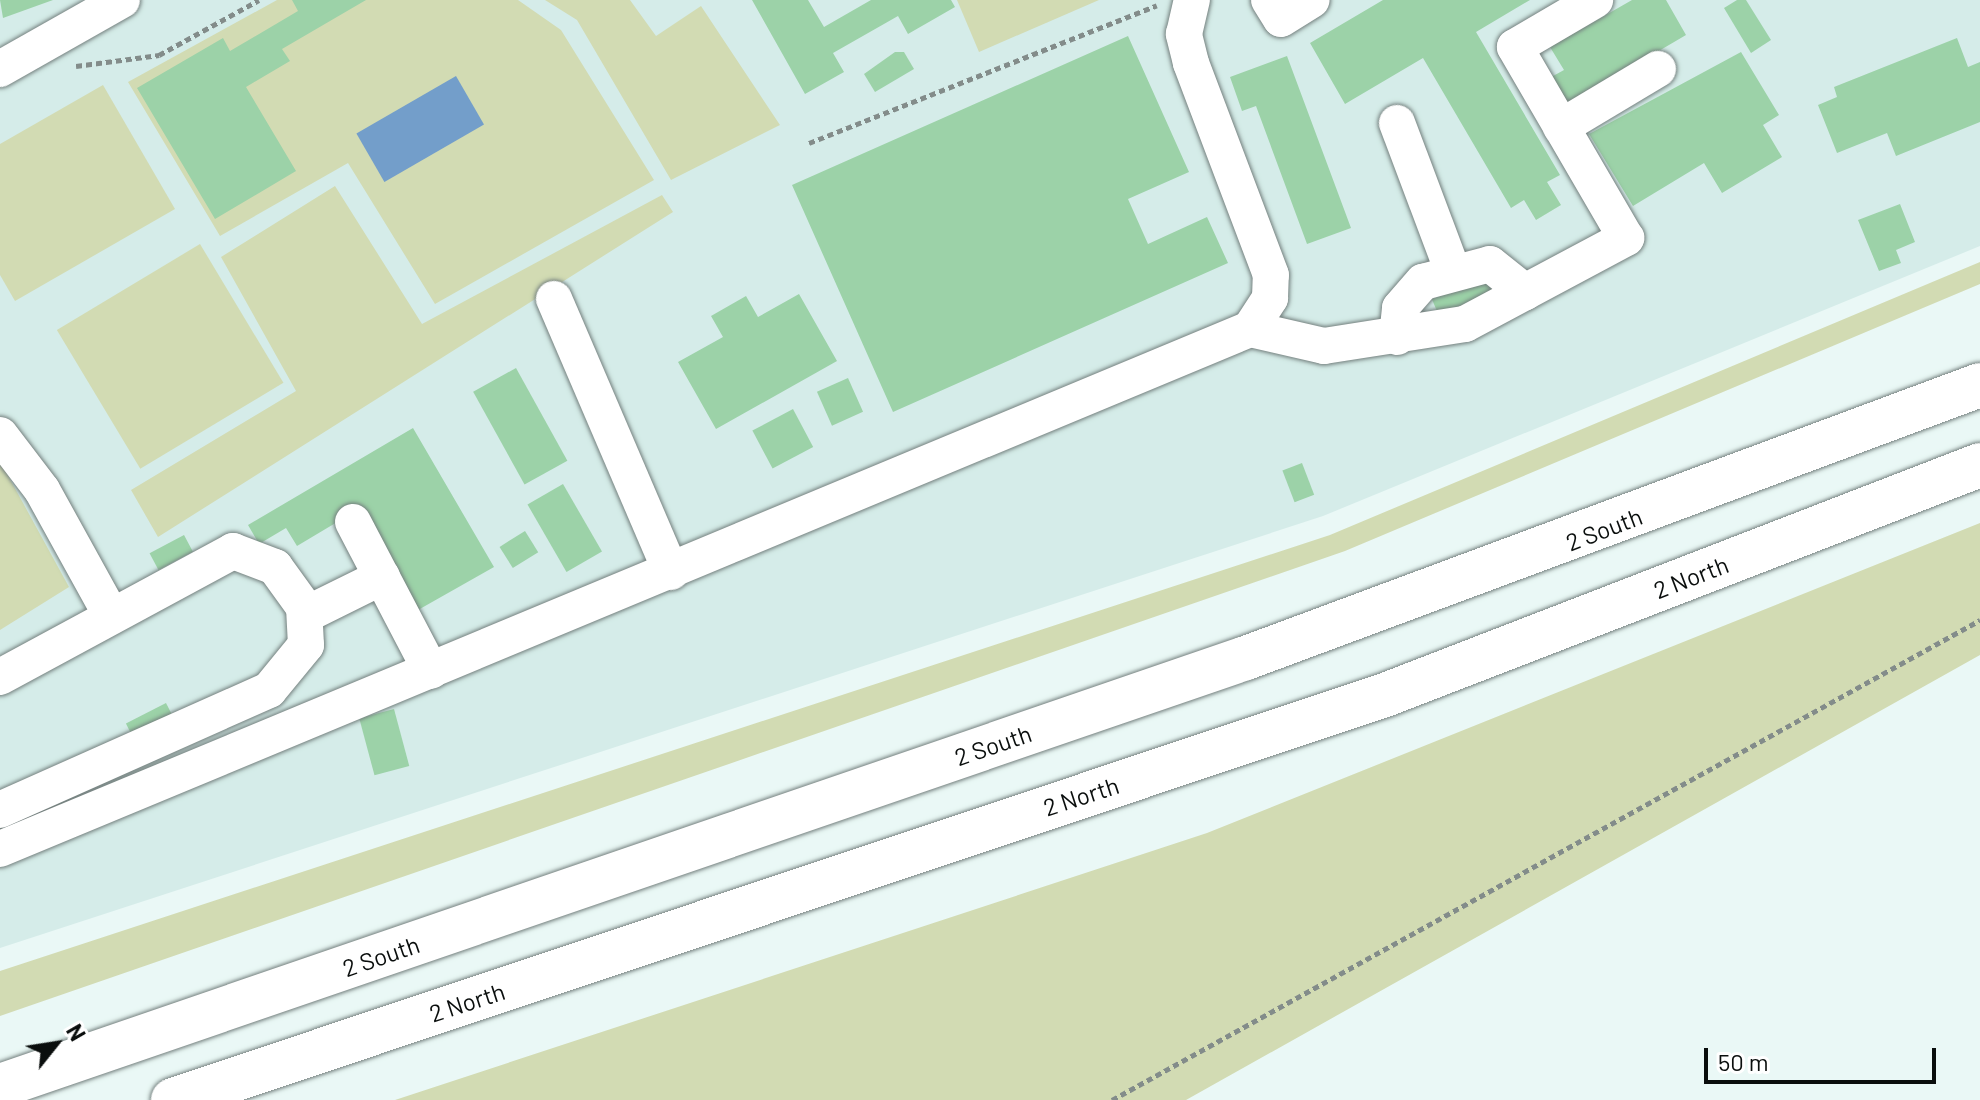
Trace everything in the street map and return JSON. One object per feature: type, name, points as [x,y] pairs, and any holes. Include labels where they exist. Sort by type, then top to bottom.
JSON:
[{"type":"highway","name":"2 South","points":[[0,1086],[1246,658],[1911,412],[1980,383]]},
{"type":"highway","name":"2 North","points":[[173,1100],[1385,695],[1980,465]]},
{"type":"street","points":[[0,849],[1250,329],[1270,298],[1271,275],[1191,63],[1184,34],[1192,0]]},
{"type":"street","points":[[1269,0],[1281,19],[1311,0]]},
{"type":"street","points":[[1250,329],[1324,346],[1465,324],[1626,238],[1515,47],[1595,0]]},
{"type":"street","points":[[0,69],[106,4]]},
{"type":"street","points":[[1561,127],[1658,69]]},
{"type":"street","points":[[1397,123],[1453,272]]},
{"type":"street","points":[[1397,337],[1410,293],[1453,272],[1490,264],[1525,292]]},
{"type":"street","points":[[554,299],[671,572]]},
{"type":"street","points":[[0,435],[42,490],[111,615]]},
{"type":"street","points":[[353,522],[431,671]]},
{"type":"street","points":[[0,677],[233,551],[275,567],[305,615],[306,645],[269,690],[0,810]]},
{"type":"street","points":[[305,615],[382,577]]},
{"type":"path","points":[[58,69],[159,55],[259,0]]},
{"type":"path","points":[[809,143],[1170,0]]},
{"type":"path","points":[[1112,1100],[1980,620]]},
{"type":"shaded area","points":[[0,0],[1980,0],[1980,246],[1323,516],[0,948]]},
{"type":"green space","points":[[277,0],[518,0],[561,30],[654,180],[435,304],[348,163],[220,236],[128,82]]},
{"type":"green space","points":[[545,0],[630,0],[656,36],[701,6],[780,125],[671,180],[577,20]]},
{"type":"green space","points":[[957,0],[1099,0],[979,52]]},
{"type":"green space","points":[[103,85],[175,209],[15,301],[0,275],[0,144]]},
{"type":"green space","points":[[335,186],[422,324],[662,195],[673,212],[158,537],[131,490],[296,391],[221,257]]},
{"type":"green space","points":[[200,244],[283,383],[140,469],[57,330]]},
{"type":"green space","points":[[1980,262],[1980,284],[1345,551],[0,1016],[0,971],[1330,535]]},
{"type":"green space","points":[[0,461],[69,587],[0,630]]},
{"type":"green space","points":[[1980,523],[1980,655],[1186,1100],[395,1100],[1207,833]]},
{"type":"water","points":[[456,76],[484,124],[384,182],[356,134]]},
{"type":"building","points":[[0,0],[53,0],[3,18]]},
{"type":"building","points":[[292,0],[366,0],[282,49],[290,61],[246,87],[296,171],[215,219],[137,88],[223,38],[230,51],[298,11]]},
{"type":"building","points":[[752,0],[808,0],[824,27],[871,0],[951,0],[955,7],[908,34],[898,16],[833,53],[844,72],[805,94]]},
{"type":"building","points":[[1383,0],[1530,0],[1476,32],[1560,175],[1547,182],[1561,205],[1536,220],[1524,200],[1511,208],[1423,58],[1345,104],[1310,43]]},
{"type":"building","points":[[1632,0],[1666,0],[1686,35],[1560,109],[1544,81],[1564,70],[1550,47]]},
{"type":"building","points":[[1737,0],[1746,0],[1771,40],[1751,53],[1724,8]]},
{"type":"building","points":[[1128,36],[1189,172],[1128,199],[1148,244],[1207,217],[1228,263],[893,412],[792,185]]},
{"type":"building","points":[[1957,38],[1968,67],[1980,62],[1980,122],[1896,156],[1887,133],[1837,153],[1818,105],[1837,97],[1834,87]]},
{"type":"building","points":[[895,52],[904,52],[914,69],[875,92],[864,74]]},
{"type":"building","points":[[1741,52],[1779,115],[1763,125],[1782,157],[1722,193],[1704,163],[1633,206],[1589,134]]},
{"type":"building","points":[[1287,56],[1351,228],[1307,244],[1256,106],[1242,111],[1230,77]]},
{"type":"building","points":[[1900,204],[1915,242],[1896,250],[1901,263],[1879,271],[1858,220]]},
{"type":"building","points":[[1489,275],[1497,294],[1440,319],[1432,299]]},
{"type":"building","points":[[799,294],[837,361],[716,429],[678,362],[723,337],[711,316],[746,296],[758,317]]},
{"type":"building","points":[[516,368],[567,461],[525,484],[473,392]]},
{"type":"building","points":[[848,378],[863,412],[832,426],[817,392]]},
{"type":"building","points":[[793,409],[813,447],[773,469],[752,431]]},
{"type":"building","points":[[413,428],[494,567],[418,610],[359,509],[297,546],[286,528],[259,544],[248,525]]},
{"type":"building","points":[[1302,463],[1314,495],[1295,502],[1282,471]]},
{"type":"building","points":[[563,484],[602,552],[566,572],[527,504]]},
{"type":"building","points":[[525,531],[538,552],[513,568],[500,547]]},
{"type":"building","points":[[184,535],[193,552],[158,570],[150,553]]},
{"type":"building","points":[[166,703],[176,723],[136,743],[126,723]]},
{"type":"building","points":[[394,709],[409,766],[374,775],[359,718]]}]
